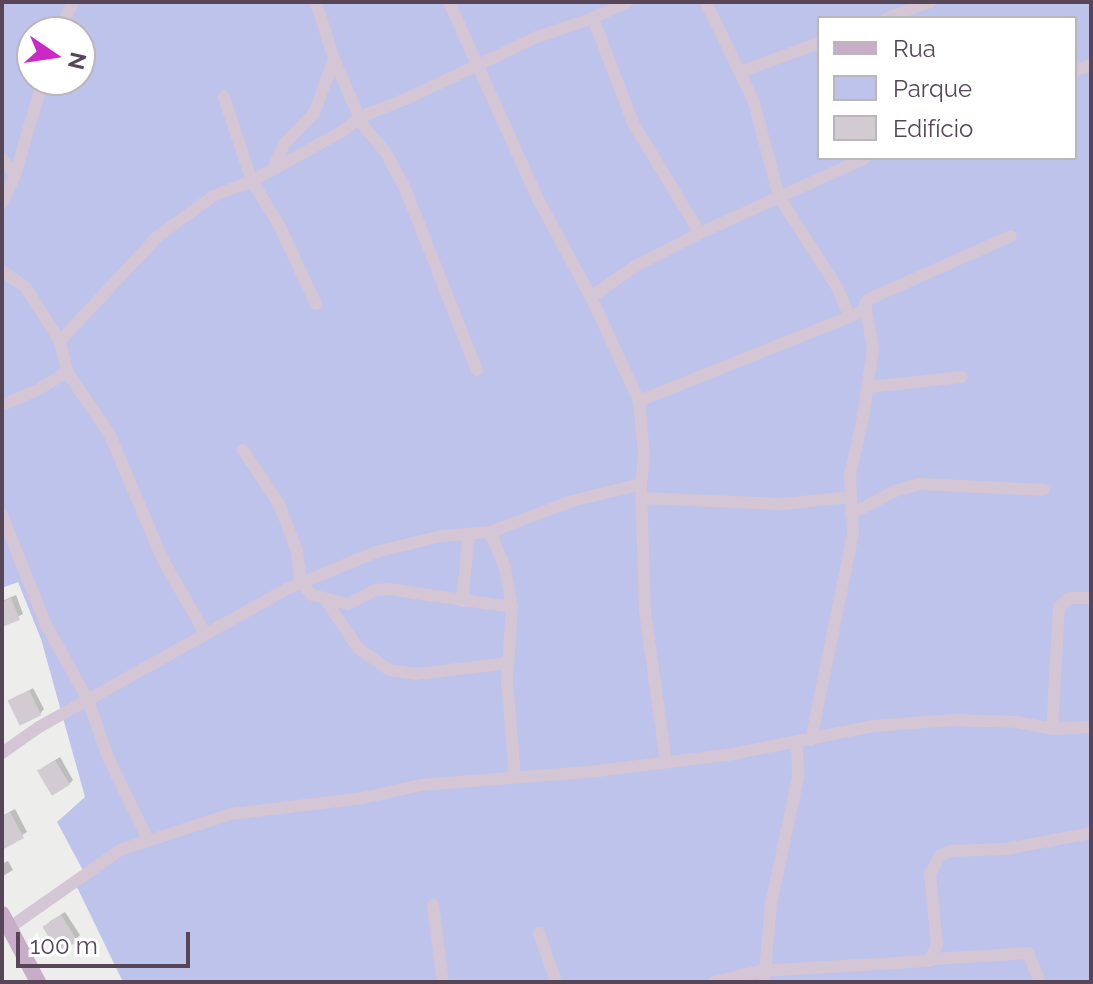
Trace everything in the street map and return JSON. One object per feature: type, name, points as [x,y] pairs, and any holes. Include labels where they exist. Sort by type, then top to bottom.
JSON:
[{"type":"main road","points":[[5,921],[38,982]]},
{"type":"street","points":[[316,2],[334,59],[367,132],[385,151],[404,186],[477,370]]},
{"type":"street","points":[[449,2],[539,201],[591,297],[639,401],[644,454],[641,484],[645,610],[666,762]]},
{"type":"street","points":[[60,341],[157,237],[183,215],[228,188],[252,181],[341,132],[360,117],[537,37],[628,2]]},
{"type":"street","points":[[706,2],[754,102],[779,197],[837,287],[850,317]]},
{"type":"street","points":[[892,16],[930,2]]},
{"type":"street","points":[[593,18],[633,123],[700,233]]},
{"type":"street","points":[[740,72],[817,44]]},
{"type":"street","points":[[273,169],[290,136],[314,113],[334,59]]},
{"type":"street","points":[[2,203],[15,175],[38,96]]},
{"type":"street","points":[[224,97],[252,181],[279,225],[316,304]]},
{"type":"street","points":[[2,159],[15,175]]},
{"type":"street","points":[[591,297],[634,267],[700,233],[861,160]]},
{"type":"street","points":[[811,740],[850,549],[852,460],[869,387],[873,342],[864,311],[869,299],[1011,236]]},
{"type":"street","points":[[2,271],[26,288],[60,341],[67,372],[109,433],[163,560],[205,633]]},
{"type":"street","points":[[639,401],[864,311]]},
{"type":"street","points":[[2,405],[38,390],[67,372]]},
{"type":"street","points":[[869,387],[961,377]]},
{"type":"street","points":[[243,450],[279,504],[297,551],[301,583],[312,595],[327,602],[348,604],[382,589],[512,607]]},
{"type":"street","points":[[2,753],[39,727],[205,633],[301,583],[376,552],[441,536],[490,532],[572,501],[641,484]]},
{"type":"street","points":[[851,514],[895,491],[919,484],[1044,490]]},
{"type":"street","points":[[643,498],[783,504],[849,497]]},
{"type":"street","points":[[2,515],[46,625],[88,700],[107,755],[148,840]]},
{"type":"street","points":[[490,532],[505,568],[512,607],[508,663],[515,776]]},
{"type":"street","points":[[462,601],[469,534]]},
{"type":"street","points":[[1052,729],[1059,607],[1069,598],[1091,598]]},
{"type":"street","points":[[327,602],[358,648],[389,670],[416,674],[508,663]]},
{"type":"street","points":[[5,921],[120,850],[240,812],[363,798],[421,785],[666,762],[797,744],[845,730],[936,720],[1017,722],[1052,729],[1091,727]]},
{"type":"street","points":[[763,976],[771,904],[798,778],[797,744]]},
{"type":"street","points":[[933,959],[937,945],[930,874],[940,856],[950,851],[1026,846],[1091,833]]},
{"type":"street","points":[[433,905],[443,982]]},
{"type":"street","points":[[539,933],[556,982]]},
{"type":"street","points":[[714,982],[926,963],[933,959],[1018,951],[1028,953],[1040,982]]},
{"type":"green space","points":[[2,2],[1091,2],[1091,982],[123,982],[75,883],[86,876],[57,822],[85,797],[41,639],[18,582],[2,588]]},
{"type":"building","points":[[11,598],[20,620],[2,627],[2,602]]},
{"type":"building","points":[[29,690],[41,715],[20,726],[7,701]]},
{"type":"building","points":[[55,760],[70,785],[52,796],[37,771]]},
{"type":"building","points":[[10,812],[24,838],[2,850],[2,816]]},
{"type":"building","points":[[61,915],[77,941],[59,953],[42,927]]}]
